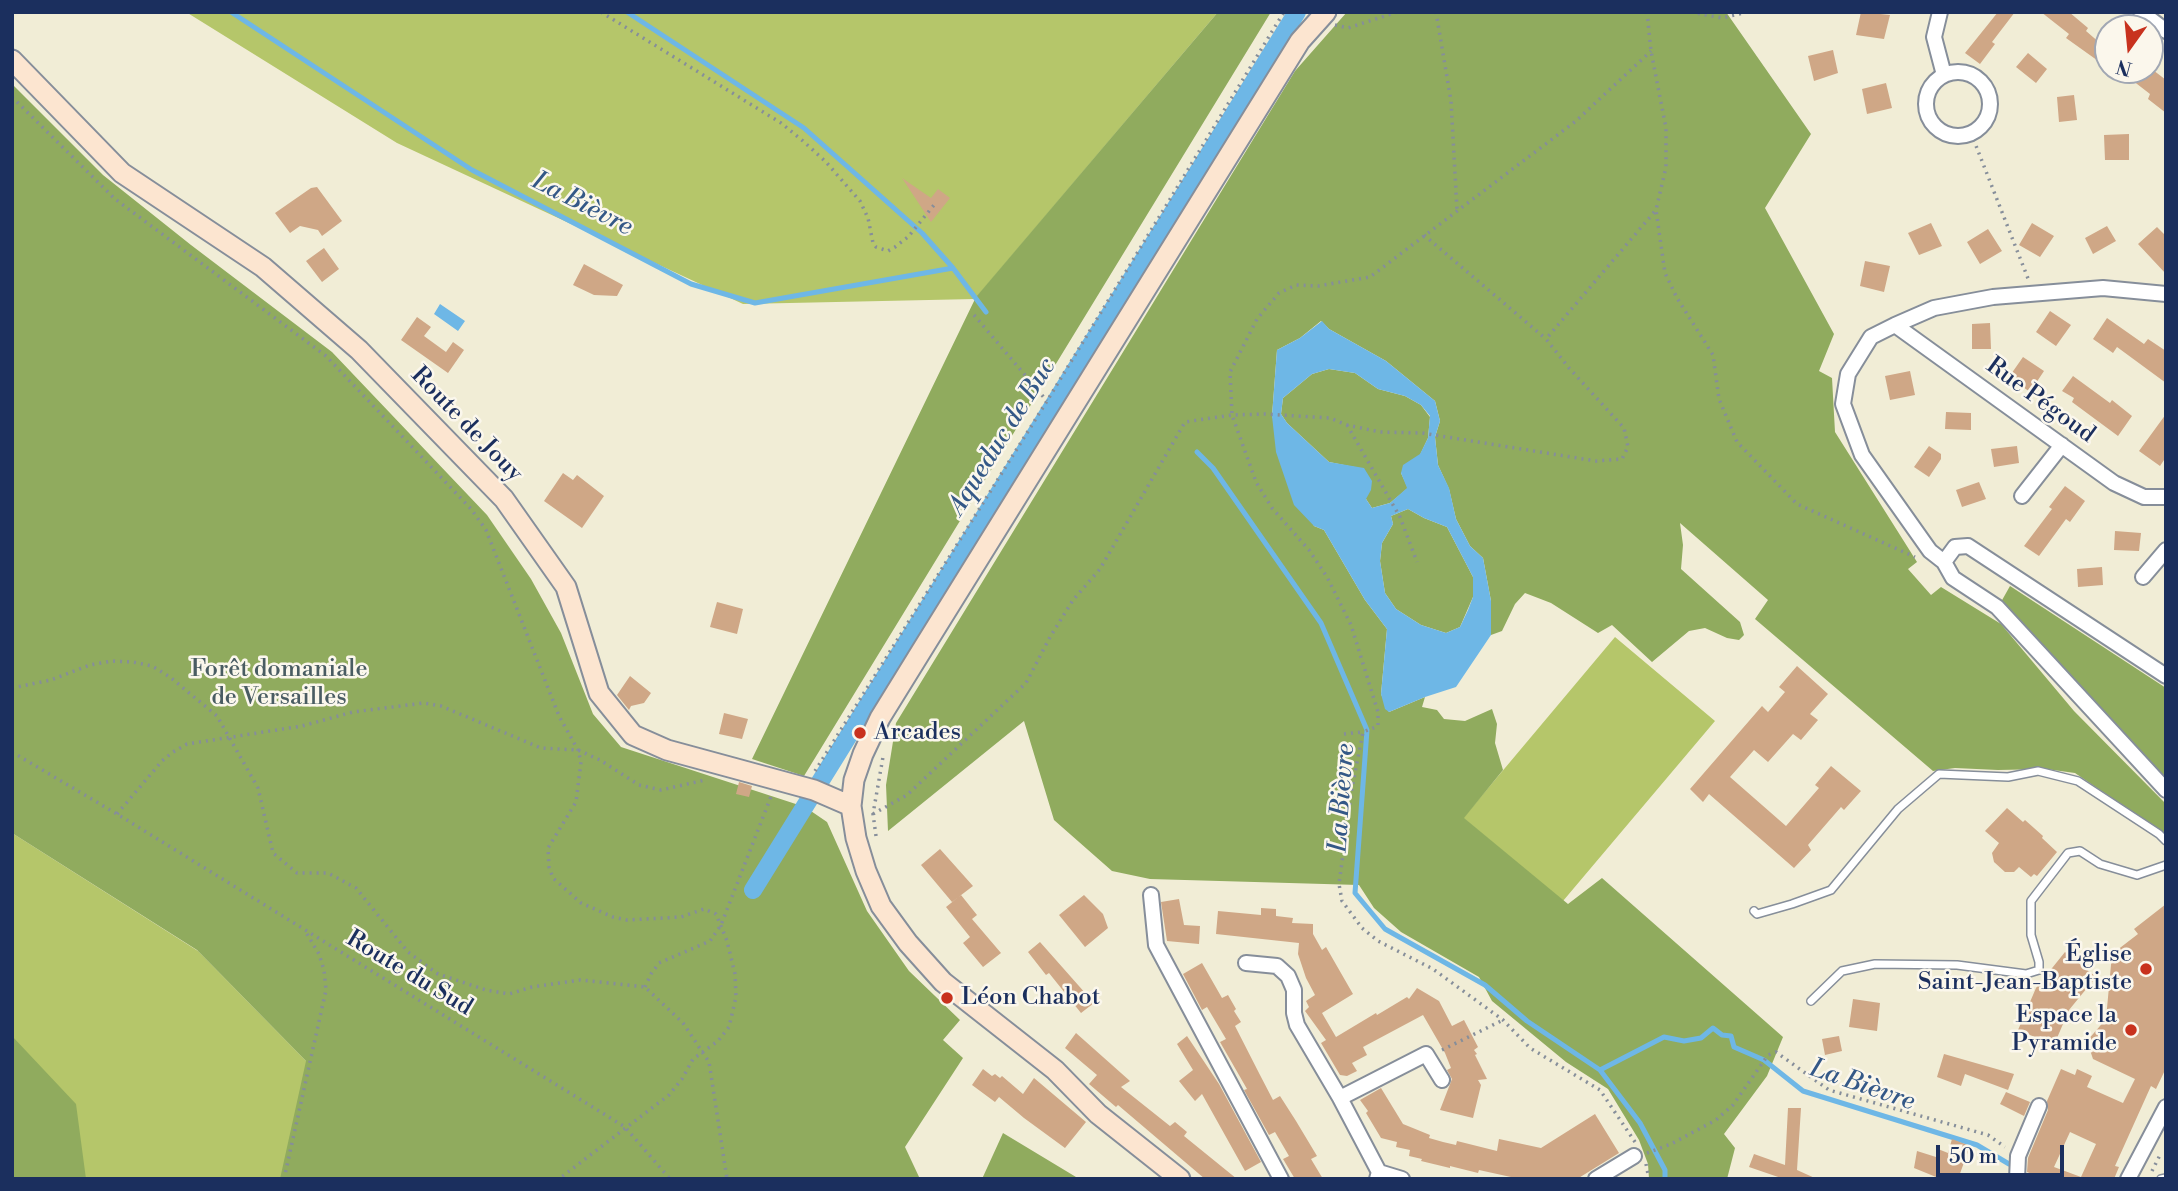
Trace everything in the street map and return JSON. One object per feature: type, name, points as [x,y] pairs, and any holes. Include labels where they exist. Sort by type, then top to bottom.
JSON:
[{"type":"main road","points":[[1181,1179],[1098,1114],[1055,1070],[943,982],[908,943],[881,906],[866,872],[856,838],[851,806],[854,780],[876,727],[1293,52],[1321,17]]},
{"type":"main road","name":"Route de Jouy","points":[[12,60],[122,173],[263,267],[359,350],[504,499],[566,587],[599,693],[633,735],[667,750],[805,788],[851,806]]},
{"type":"street","points":[[1940,12],[1934,37],[1944,75]]},
{"type":"street","points":[[2141,12],[2166,32]]},
{"type":"street","points":[[1964,73],[1981,82],[1987,91],[1989,110],[1986,120],[1971,133],[1949,135],[1939,130],[1927,112],[1929,91],[1944,75],[1964,73]]},
{"type":"street","points":[[2166,294],[2102,288],[1993,297],[1934,308],[1871,337],[1848,374],[1843,404],[1863,455],[1930,551],[1944,562],[1952,578],[1997,607],[2166,790]]},
{"type":"street","name":"Rue Pégoud","points":[[1895,324],[2113,483],[2144,497],[2166,498]]},
{"type":"street","points":[[2022,496],[2062,445]]},
{"type":"street","points":[[1944,562],[1955,547],[1968,546],[2166,676]]},
{"type":"street","points":[[2143,577],[2166,550]]},
{"type":"street","points":[[1152,895],[1157,945],[1281,1179]]},
{"type":"street","points":[[1246,963],[1277,966],[1287,976],[1294,990],[1297,1025],[1340,1098],[1378,1175],[1402,1179]]},
{"type":"street","points":[[1340,1098],[1426,1054],[1442,1080]]},
{"type":"street","points":[[2017,1179],[2018,1156],[2039,1106]]},
{"type":"street","points":[[2128,1179],[2166,1107]]},
{"type":"street","points":[[1596,1179],[1639,1151]]},
{"type":"lane","points":[[1754,911],[1758,914],[1831,890],[1898,809],[1940,774],[2008,777],[2038,771],[2078,781],[2166,841]]},
{"type":"lane","points":[[1811,1001],[1842,971],[1875,964],[1957,965],[2026,974],[2039,970],[2031,935],[2031,901],[2068,853],[2080,851],[2100,864],[2137,875],[2166,865]]},
{"type":"lane","points":[[2161,1179],[2166,1178]]},
{"type":"path","points":[[601,12],[780,123],[803,141],[860,201],[876,247],[888,251],[908,237],[934,205]]},
{"type":"path","points":[[805,788],[1047,401],[1284,12]]},
{"type":"path","points":[[1321,17],[1335,25],[1348,28],[1397,12]]},
{"type":"path","points":[[1436,12],[1451,101],[1457,210]]},
{"type":"path","points":[[1647,12],[1665,128],[1666,167],[1656,210],[1665,273],[1676,299],[1713,355],[1719,399],[1737,442],[1797,504],[1917,558]]},
{"type":"path","points":[[1691,12],[1722,18],[1747,12]]},
{"type":"path","points":[[1344,734],[1363,732],[1378,726],[1378,712],[1351,625],[1327,577],[1309,550],[1272,508],[1256,482],[1232,415],[1230,372],[1257,319],[1279,293],[1297,285],[1318,286],[1370,277],[1576,121],[1651,51]]},
{"type":"path","points":[[12,97],[115,199],[326,356],[471,509],[486,530],[559,716],[579,750],[581,774],[576,802],[548,848],[549,867],[553,878],[581,903],[626,920],[681,917],[705,909],[716,914],[735,974],[736,997],[732,1018],[724,1035],[693,1059],[682,1079],[668,1095],[559,1179]]},
{"type":"path","points":[[1971,133],[2034,294]]},
{"type":"path","points":[[1546,339],[1656,210]]},
{"type":"path","points":[[873,814],[907,795],[1027,683],[1050,637],[1073,600],[1100,569],[1185,422],[1232,415],[1265,414],[1330,418],[1347,425],[1380,432],[1422,433],[1596,461],[1622,459],[1629,447],[1624,428],[1546,339],[1424,235]]},
{"type":"path","points":[[974,315],[1047,401]]},
{"type":"path","points":[[1347,425],[1400,517],[1417,562]]},
{"type":"path","points":[[12,688],[51,680],[90,664],[112,661],[152,666],[196,697],[217,716],[258,788],[273,853],[297,873],[328,873],[356,888],[408,952],[438,974],[486,990],[509,994],[532,987],[580,980],[645,987],[683,1023],[709,1062],[727,1179]]},
{"type":"path","points":[[117,814],[162,761],[187,744],[302,726],[353,712],[424,703],[441,706],[541,748],[579,750],[639,785],[661,790],[702,779],[714,782]]},
{"type":"path","points":[[876,727],[886,737],[873,814],[877,842]]},
{"type":"path","points":[[1363,732],[1343,848],[1339,884],[1342,901],[1362,928],[1378,941],[1433,969],[1503,1020],[1530,1048],[1600,1090],[1639,1151],[1660,1148],[1716,1120],[1733,1105],[1768,1055],[1776,1052],[1829,1090],[1988,1135],[2018,1156]]},
{"type":"path","name":"Route du Sud","points":[[12,752],[625,1127],[670,1179]]},
{"type":"path","points":[[645,987],[659,963],[710,941],[721,925],[777,780]]},
{"type":"path","points":[[284,1179],[326,990],[319,954],[305,931]]},
{"type":"path","points":[[1426,1054],[1444,1050],[1503,1020]]},
{"type":"path","points":[[2148,1179],[2160,1155]]},
{"type":"green space","points":[[186,12],[1218,12],[975,299],[743,304],[397,143]]},
{"type":"green space","points":[[1218,12],[1271,12],[804,776],[752,759],[976,297]]},
{"type":"green space","points":[[1347,12],[1726,12],[1811,134],[1765,208],[1834,334],[1819,371],[1832,378],[1835,432],[1917,562],[1908,569],[1931,595],[1941,587],[2001,624],[2074,711],[2166,804],[2166,835],[2075,773],[2046,769],[1955,768],[1933,771],[1755,619],[1768,600],[1680,523],[1683,545],[1681,569],[1740,622],[1744,635],[1739,640],[1727,638],[1705,628],[1689,631],[1652,662],[1612,625],[1598,633],[1551,603],[1525,593],[1515,604],[1502,631],[1491,635],[1491,601],[1483,558],[1470,546],[1456,519],[1449,489],[1438,465],[1435,437],[1440,421],[1435,401],[1386,361],[1329,329],[1321,321],[1300,338],[1277,350],[1272,416],[1314,526],[1324,530],[1365,600],[1387,629],[1381,694],[1389,712],[1425,697],[1422,707],[1437,710],[1444,719],[1465,721],[1492,709],[1497,724],[1495,743],[1503,770],[1464,818],[1568,904],[1602,878],[1783,1037],[1767,1076],[1724,1134],[1735,1148],[1727,1179],[1649,1179],[1648,1164],[1639,1140],[1608,1089],[1566,1062],[1492,1001],[1479,977],[1401,932],[1374,908],[1359,885],[1150,879],[1112,871],[1054,820],[1024,721],[888,831],[886,785],[896,723],[1295,71]]},
{"type":"green space","name":"Forêt domaniale de Versailles","points":[[12,84],[103,175],[332,352],[487,515],[531,579],[561,633],[593,714],[621,747],[805,807],[827,822],[867,911],[909,971],[960,1020],[943,1040],[963,1058],[905,1147],[920,1179],[280,1179],[306,1061],[197,950],[12,833]]},
{"type":"green space","points":[[1329,369],[1355,373],[1378,389],[1405,396],[1421,405],[1430,417],[1428,438],[1420,455],[1401,473],[1408,488],[1390,503],[1372,508],[1366,499],[1364,469],[1329,462],[1287,423],[1281,414],[1283,398],[1312,374]]},
{"type":"green space","points":[[1408,509],[1447,527],[1473,577],[1473,597],[1460,627],[1446,633],[1421,625],[1396,609],[1385,593],[1380,561],[1382,543],[1393,524],[1391,516]]},
{"type":"green space","points":[[2010,586],[2166,688],[2166,781],[2001,602]]},
{"type":"green space","points":[[1615,637],[1715,721],[1563,901],[1463,818]]},
{"type":"green space","points":[[12,833],[198,951],[308,1063],[281,1179],[12,1179]]},
{"type":"green space","points":[[12,1036],[76,1104],[86,1179],[12,1179]]},
{"type":"green space","points":[[1003,1133],[1076,1177],[1076,1179],[982,1179]]},
{"type":"water","points":[[440,304],[465,321],[458,331],[434,314]]},
{"type":"water","points":[[1322,321],[1329,329],[1386,361],[1435,401],[1440,421],[1435,437],[1438,465],[1449,488],[1456,519],[1470,546],[1483,558],[1491,601],[1491,635],[1456,687],[1389,712],[1385,709],[1381,694],[1387,629],[1365,600],[1324,530],[1314,526],[1294,505],[1276,452],[1272,416],[1277,350],[1300,338]],"holes":[[[1329,369],[1355,373],[1378,389],[1405,396],[1421,405],[1430,416],[1428,438],[1420,454],[1403,465],[1401,473],[1407,488],[1390,503],[1372,508],[1366,499],[1372,481],[1364,468],[1329,462],[1287,423],[1281,414],[1283,398],[1312,374]],[[1408,509],[1447,527],[1473,577],[1473,597],[1460,627],[1446,633],[1421,625],[1396,609],[1385,593],[1380,561],[1382,543],[1393,524],[1391,516]]]},
{"type":"building","points":[[1861,12],[1890,15],[1884,39],[1856,35]]},
{"type":"building","points":[[1998,12],[2015,12],[1992,42],[1995,44],[1980,64],[1965,53]]},
{"type":"building","points":[[2041,12],[2069,12],[2088,28],[2086,31],[2094,38],[2094,58],[2066,38],[2069,34]]},
{"type":"building","points":[[1833,50],[1838,73],[1814,81],[1808,56]]},
{"type":"building","points":[[2028,53],[2047,69],[2036,83],[2016,67]]},
{"type":"building","points":[[2164,78],[2166,80],[2166,113],[2148,99],[2150,94],[2137,84],[2164,84]]},
{"type":"building","points":[[1886,83],[1892,108],[1867,114],[1862,89]]},
{"type":"building","points":[[2074,95],[2077,120],[2059,122],[2057,97]]},
{"type":"building","points":[[2129,134],[2129,160],[2105,160],[2104,135]]},
{"type":"building","points":[[902,178],[931,198],[938,189],[950,198],[931,222]]},
{"type":"building","points":[[317,187],[342,221],[322,236],[318,230],[300,226],[290,233],[275,213],[311,188]]},
{"type":"building","points":[[1931,223],[1942,246],[1919,255],[1908,233]]},
{"type":"building","points":[[2032,223],[2054,236],[2040,257],[2019,245]]},
{"type":"building","points":[[2107,226],[2116,241],[2093,254],[2085,238]]},
{"type":"building","points":[[2157,227],[2166,236],[2166,274],[2138,244]]},
{"type":"building","points":[[1988,229],[2002,251],[1980,264],[1967,242]]},
{"type":"building","points":[[324,248],[339,269],[322,282],[306,261]]},
{"type":"building","points":[[1865,261],[1890,266],[1884,292],[1860,286]]},
{"type":"building","points":[[584,264],[623,285],[617,296],[594,295],[573,285]]},
{"type":"building","points":[[2050,311],[2071,325],[2056,346],[2036,332]]},
{"type":"building","points":[[417,317],[431,327],[424,336],[446,352],[453,342],[464,350],[448,373],[401,340]]},
{"type":"building","points":[[2107,318],[2144,344],[2148,339],[2166,351],[2166,383],[2117,347],[2113,353],[2093,339]]},
{"type":"building","points":[[1990,323],[1991,349],[1972,349],[1972,324]]},
{"type":"building","points":[[2023,357],[2044,371],[2030,392],[2009,377]]},
{"type":"building","points":[[1910,371],[1915,395],[1890,400],[1885,376]]},
{"type":"building","points":[[2073,376],[2132,416],[2118,436],[2072,402],[2074,398],[2062,391]]},
{"type":"building","points":[[1946,412],[1971,413],[1971,430],[1945,429]]},
{"type":"building","points":[[2166,414],[2166,457],[2160,466],[2139,451]]},
{"type":"building","points":[[1929,446],[1941,454],[1941,459],[1929,477],[1914,467]]},
{"type":"building","points":[[2017,446],[2019,463],[1994,467],[1991,449]]},
{"type":"building","points":[[563,473],[573,480],[577,475],[604,496],[582,528],[544,501]]},
{"type":"building","points":[[1979,482],[1986,499],[1962,507],[1956,490]]},
{"type":"building","points":[[2065,486],[2085,501],[2070,522],[2066,519],[2039,556],[2024,546],[2052,509],[2049,507]]},
{"type":"building","points":[[2115,531],[2141,533],[2139,551],[2114,550]]},
{"type":"building","points":[[2102,567],[2103,585],[2078,587],[2077,569]]},
{"type":"building","points":[[717,602],[743,609],[737,634],[710,627]]},
{"type":"building","points":[[1797,666],[1828,694],[1810,714],[1818,720],[1801,740],[1793,734],[1768,762],[1754,750],[1730,777],[1786,826],[1819,788],[1815,785],[1831,766],[1861,791],[1844,810],[1841,807],[1808,845],[1811,850],[1794,868],[1709,794],[1703,802],[1690,789],[1762,706],[1768,712],[1785,692],[1779,687]]},
{"type":"building","points":[[630,676],[651,693],[644,703],[631,706],[629,710],[617,695]]},
{"type":"building","points":[[724,713],[748,719],[742,739],[719,734]]},
{"type":"building","points":[[739,782],[752,786],[749,797],[736,794]]},
{"type":"building","points":[[2007,808],[2023,822],[2025,820],[2057,852],[2037,876],[2034,874],[2031,877],[2019,867],[2014,872],[2005,872],[1994,862],[1992,853],[1999,843],[1985,831]]},
{"type":"building","points":[[940,849],[973,886],[952,902],[921,865]]},
{"type":"building","points":[[961,895],[977,915],[972,919],[1001,953],[983,967],[963,943],[970,937],[946,907]]},
{"type":"building","points":[[1084,895],[1103,914],[1108,928],[1085,947],[1059,915]]},
{"type":"building","points":[[1179,899],[1184,925],[1200,926],[1199,944],[1167,941],[1161,902]]},
{"type":"building","points":[[2166,904],[2166,1068],[2156,1089],[2151,1086],[2115,1166],[2119,1167],[2114,1179],[2045,1179],[2027,1172],[2028,1158],[2061,1069],[2075,1075],[2077,1069],[2092,1076],[2087,1087],[2123,1103],[2135,1079],[2093,1059],[2087,1041],[2106,1019],[2112,954],[2138,934],[2134,929]],"holes":[[[2070,1132],[2096,1144],[2081,1177],[2054,1167]]]},
{"type":"building","points":[[1261,908],[1276,909],[1276,916],[1293,918],[1292,923],[1313,924],[1313,934],[1322,950],[1326,947],[1353,994],[1322,1013],[1336,1037],[1376,1013],[1377,1015],[1407,997],[1409,999],[1417,988],[1439,1001],[1452,1026],[1464,1020],[1478,1047],[1474,1050],[1477,1054],[1475,1055],[1487,1079],[1478,1080],[1481,1085],[1473,1118],[1440,1110],[1452,1079],[1447,1070],[1451,1068],[1423,1015],[1363,1047],[1367,1055],[1352,1063],[1357,1071],[1347,1076],[1340,1075],[1321,1043],[1326,1040],[1305,1011],[1309,1007],[1306,1001],[1315,995],[1298,954],[1299,943],[1216,934],[1218,911],[1261,915]]},
{"type":"building","points":[[1040,942],[1094,1003],[1081,1013],[1028,952]]},
{"type":"building","points":[[2065,952],[2096,977],[2069,1010],[2054,1045],[2018,1030],[2036,988]]},
{"type":"building","points":[[1202,963],[1222,998],[1228,995],[1236,1009],[1234,1011],[1241,1022],[1235,1026],[1260,1075],[1273,1100],[1280,1096],[1296,1121],[1317,1156],[1311,1159],[1323,1179],[1295,1179],[1283,1159],[1289,1156],[1275,1132],[1269,1135],[1220,1042],[1226,1039],[1207,1007],[1202,1010],[1183,974]]},
{"type":"building","points":[[1853,999],[1880,1003],[1877,1031],[1849,1027]]},
{"type":"building","points":[[1076,1033],[1130,1081],[1121,1087],[1170,1126],[1175,1122],[1187,1132],[1184,1136],[1237,1179],[1205,1179],[1118,1105],[1116,1107],[1089,1084],[1097,1075],[1065,1048]]},
{"type":"building","points":[[1187,1036],[1219,1084],[1261,1162],[1245,1171],[1202,1094],[1195,1101],[1179,1081],[1193,1070],[1177,1044]]},
{"type":"building","points":[[1839,1036],[1842,1051],[1825,1055],[1822,1039]]},
{"type":"building","points":[[1944,1054],[2014,1074],[2008,1090],[1965,1074],[1961,1086],[1937,1077]]},
{"type":"building","points":[[983,1069],[992,1076],[1002,1076],[1023,1094],[1034,1078],[1086,1122],[1065,1148],[999,1097],[995,1102],[972,1085]]},
{"type":"building","points":[[1381,1088],[1403,1124],[1443,1142],[1456,1145],[1457,1141],[1497,1151],[1499,1139],[1541,1148],[1595,1114],[1619,1153],[1577,1179],[1520,1179],[1421,1161],[1422,1159],[1409,1156],[1410,1150],[1396,1147],[1397,1142],[1381,1138],[1366,1113],[1368,1111],[1360,1100]]},
{"type":"building","points":[[2006,1092],[2030,1102],[2024,1116],[2000,1104]]},
{"type":"building","points":[[1788,1108],[1801,1108],[1797,1170],[1817,1179],[1784,1179],[1749,1167],[1754,1154],[1785,1165]]},
{"type":"building","points":[[1952,1139],[1970,1146],[1958,1179],[1941,1179],[1914,1168],[1917,1151],[1936,1157],[1938,1149],[1948,1153]]},
{"type":"waterway","name":"La Bièvre","points":[[231,12],[472,170],[691,284],[755,303],[953,268]]},
{"type":"waterway","name":"La Bièvre","points":[[627,12],[804,128],[922,233],[986,312]]},
{"type":"waterway","name":"Aqueduc de Buc","points":[[753,890],[1297,12]]},
{"type":"waterway","name":"La Bièvre","points":[[1197,452],[1213,468],[1321,623],[1367,730],[1355,893],[1385,929],[1485,985],[1527,1021],[1600,1070],[1664,1037],[1684,1041],[1701,1038],[1713,1028],[1722,1035],[1731,1036],[1734,1047],[1764,1060],[1803,1091],[1977,1145],[2009,1164]]},
{"type":"waterway","name":"La Bièvre","points":[[1600,1070],[1640,1123],[1665,1170],[1665,1179]]},
{"type":"place","name":"Arcades","points":[[860,733]]},
{"type":"place","name":"Église Saint-Jean-Baptiste","points":[[2146,969]]},
{"type":"place","name":"Léon Chabot","points":[[947,998]]},
{"type":"place","name":"Espace la Pyramide","points":[[2131,1030]]}]
